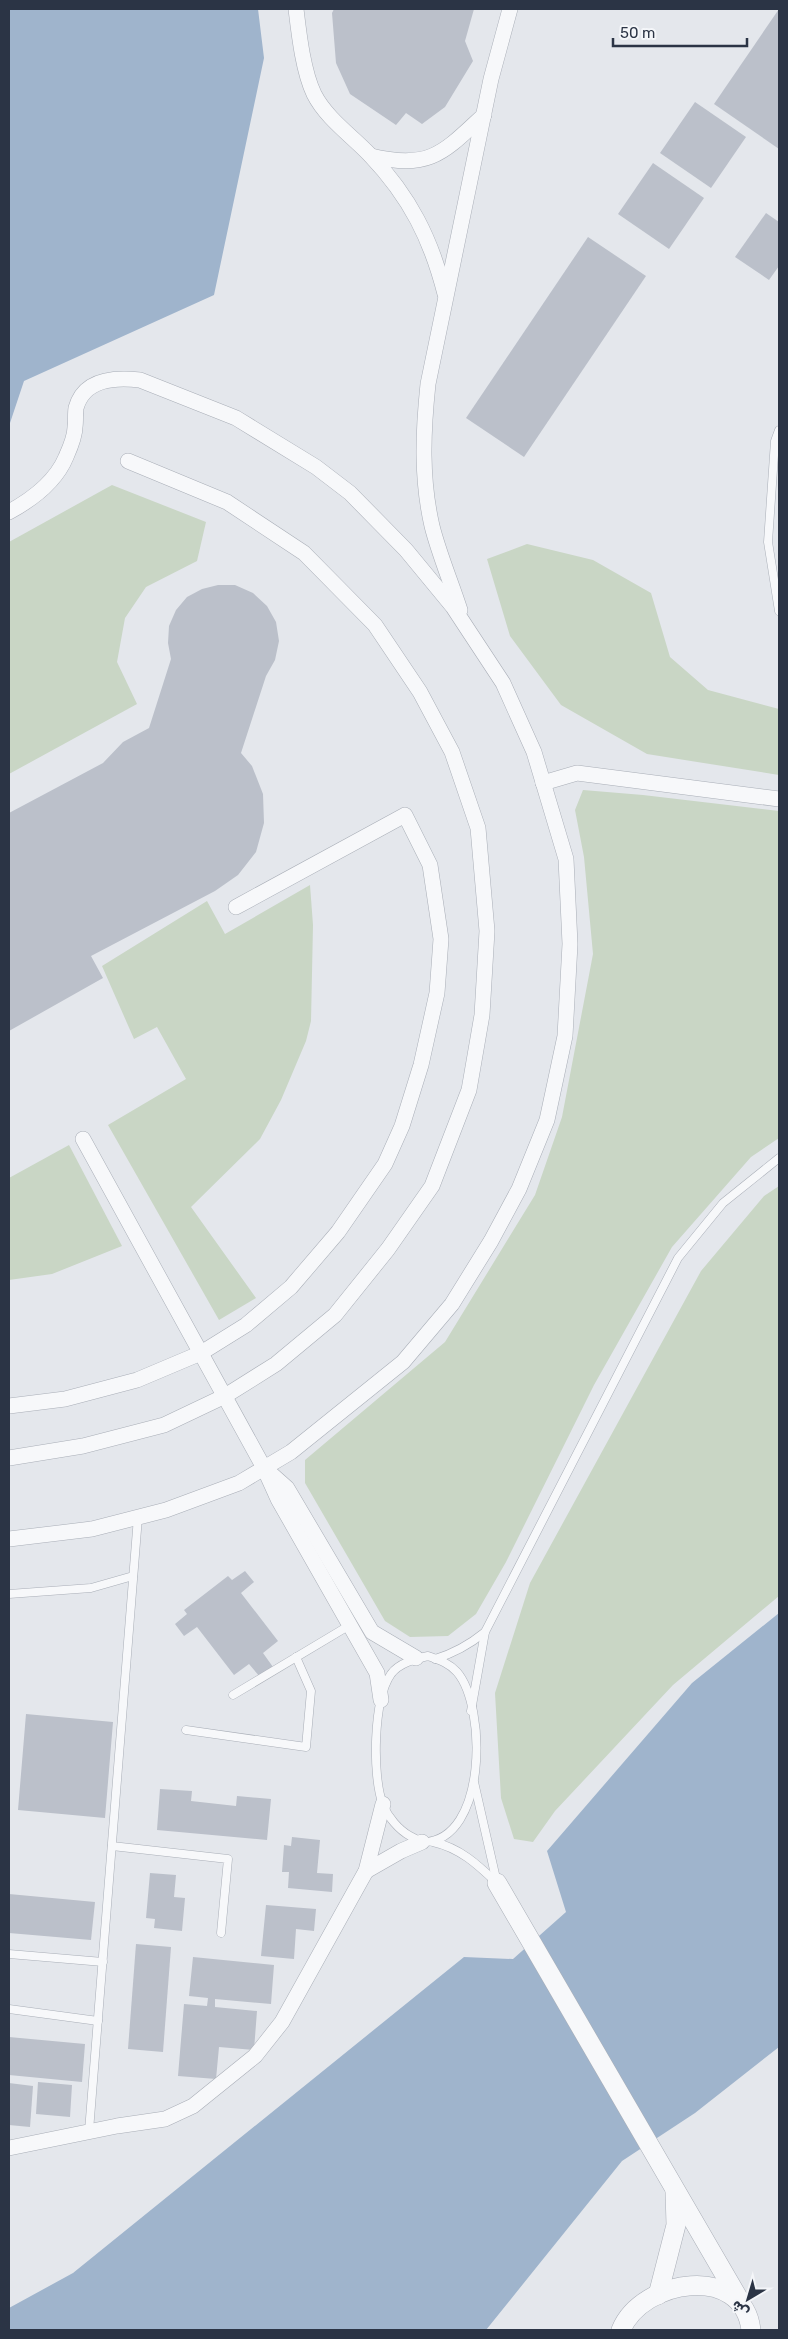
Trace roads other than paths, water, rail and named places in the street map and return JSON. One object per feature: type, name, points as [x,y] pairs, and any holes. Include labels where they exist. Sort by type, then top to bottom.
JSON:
[{"type":"street","points":[[296,9],[300,41],[314,94],[335,122],[371,156],[398,188],[418,220],[435,256],[446,298]]},
{"type":"street","points":[[466,626],[432,527],[424,481],[423,433],[428,384],[484,115],[510,9]]},
{"type":"street","points":[[371,156],[396,162],[420,160],[446,150],[484,115]]},
{"type":"street","points":[[9,512],[25,503],[53,478],[66,458],[75,429],[76,410],[82,393],[98,383],[124,378],[140,380],[236,418],[316,467],[350,494],[406,550],[453,607],[503,683],[534,752],[566,858],[570,944],[565,1036],[547,1120],[519,1189],[491,1242],[452,1304],[403,1362],[291,1452],[239,1483],[166,1510],[92,1529],[9,1539]]},
{"type":"street","points":[[9,1458],[83,1446],[164,1425],[224,1396],[276,1364],[335,1314],[388,1249],[432,1186],[469,1090],[482,1015],[487,931],[478,828],[452,752],[420,692],[375,625],[304,553],[227,502],[128,461]]},
{"type":"street","points":[[543,783],[577,774],[779,799]]},
{"type":"street","points":[[9,1406],[65,1399],[137,1380],[201,1353],[246,1325],[291,1287],[338,1232],[386,1164],[402,1126],[421,1065],[438,994],[441,939],[430,865],[405,815],[236,907]]},
{"type":"street","points":[[83,1139],[264,1468],[278,1499],[378,1674],[381,1700]]},
{"type":"street","points":[[264,1468],[287,1488],[372,1632],[416,1658]]},
{"type":"street","points":[[9,2148],[89,2131],[165,2119],[193,2106],[256,2056],[282,2022],[366,1871],[383,1804]]},
{"type":"street","points":[[366,1871],[401,1850],[425,1841]]},
{"type":"street","points":[[497,1883],[740,2301],[749,2317],[750,2330]]},
{"type":"street","points":[[658,2295],[676,2225],[676,2191]]},
{"type":"street","points":[[620,2329],[632,2313],[644,2302],[658,2295],[692,2285],[707,2285],[740,2301]]},
{"type":"lane","points":[[779,430],[775,441],[768,542],[779,611]]},
{"type":"lane","points":[[471,1711],[485,1632],[678,1258],[723,1203],[779,1158]]},
{"type":"lane","points":[[89,2131],[138,1517]]},
{"type":"lane","points":[[9,1594],[91,1588],[134,1576]]},
{"type":"lane","points":[[233,1695],[350,1625]]},
{"type":"lane","points":[[434,1659],[452,1654],[470,1644],[485,1632]]},
{"type":"lane","points":[[425,1841],[439,1839],[452,1832],[459,1824],[471,1795],[477,1764],[471,1711],[458,1674],[448,1663],[428,1656],[416,1658],[405,1663],[391,1674],[381,1700],[378,1723],[377,1767],[383,1804],[392,1819],[405,1833],[425,1841],[448,1845],[467,1856],[497,1883]]},
{"type":"lane","points":[[186,1730],[306,1747],[311,1691],[296,1657]]},
{"type":"lane","points":[[474,1781],[497,1883]]},
{"type":"lane","points":[[112,1846],[228,1859],[221,1934]]},
{"type":"lane","points":[[9,1954],[103,1962]]},
{"type":"lane","points":[[9,2009],[98,2020]]},
{"type":"water","points":[[9,9],[258,9],[264,58],[214,295],[24,381],[9,426]]},
{"type":"water","points":[[779,1613],[779,2047],[695,2113],[622,2161],[486,2330],[9,2330],[9,2308],[73,2273],[464,1957],[513,1959],[566,1912],[547,1851],[692,1683]]}]
